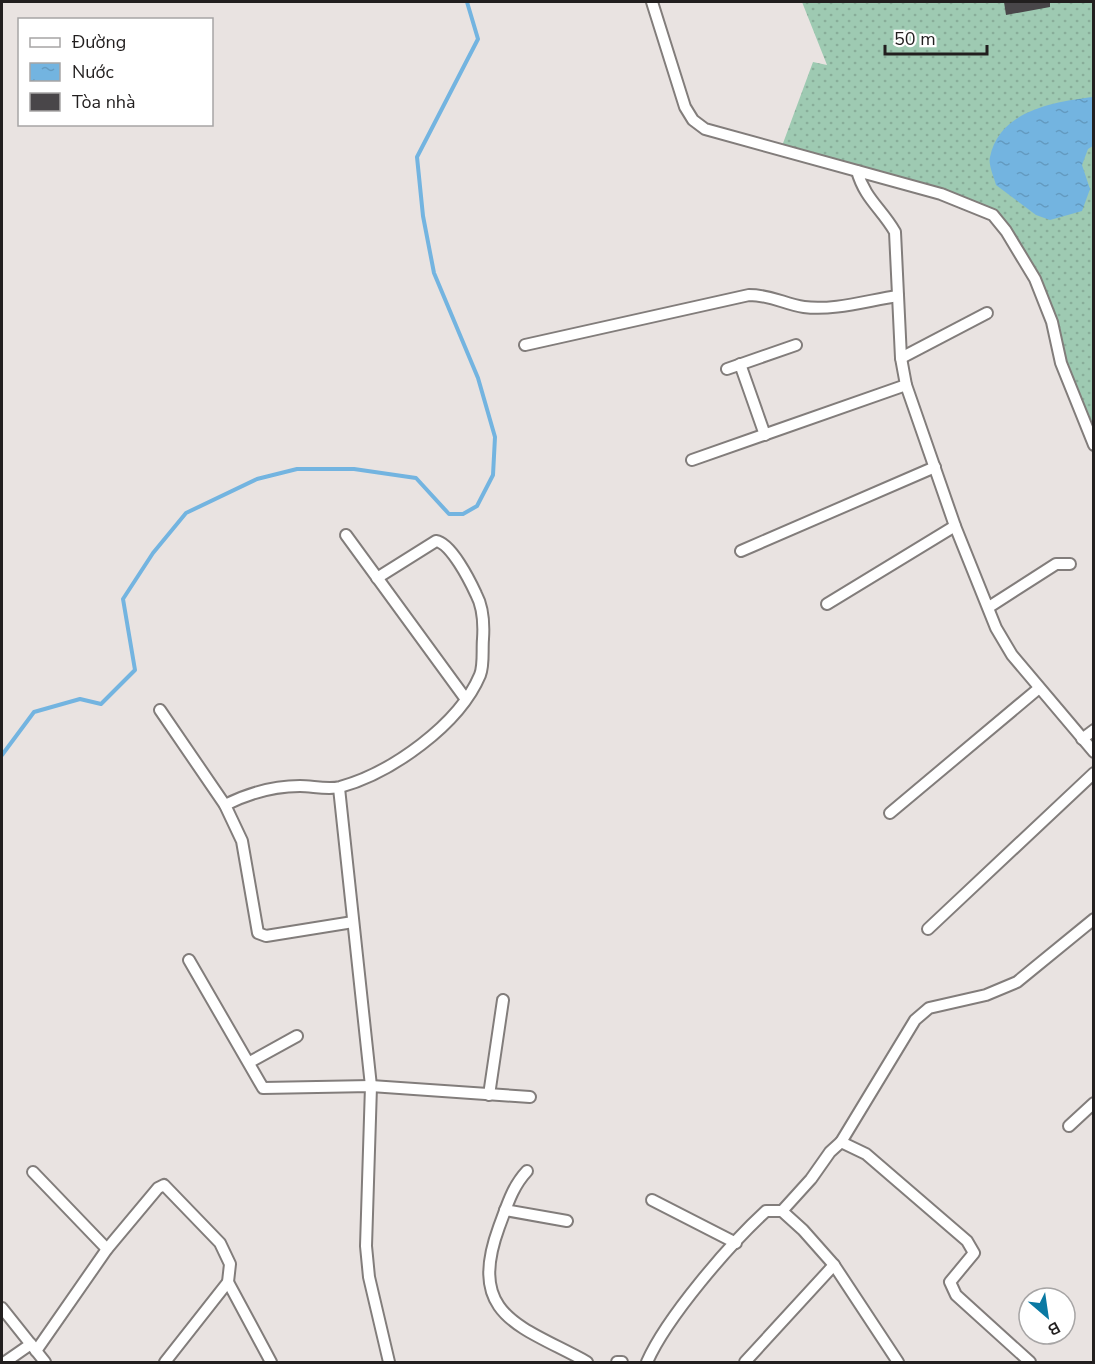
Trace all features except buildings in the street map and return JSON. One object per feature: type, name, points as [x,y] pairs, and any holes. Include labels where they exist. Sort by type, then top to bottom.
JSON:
[{"type":"street","points":[[652,2],[685,107],[693,120],[705,129],[941,194],[993,215],[1006,231],[1035,279],[1052,322],[1061,363],[1094,445]]},
{"type":"street","points":[[857,171],[863,191],[887,218],[895,232],[901,358],[906,385],[955,526],[1007,646],[1038,689],[1094,752]]},
{"type":"street","points":[[525,345],[749,295],[777,298],[804,307],[824,307],[898,296]]},
{"type":"street","points":[[901,358],[987,313]]},
{"type":"street","points":[[727,369],[796,345]]},
{"type":"street","points":[[740,364],[765,435]]},
{"type":"street","points":[[692,460],[906,385]]},
{"type":"street","points":[[741,551],[935,466]]},
{"type":"street","points":[[827,604],[955,526]]},
{"type":"street","points":[[346,534],[465,698]]},
{"type":"street","points":[[225,805],[267,789],[298,786],[339,788],[398,760],[438,732],[465,698],[481,674],[483,633],[480,602],[464,571],[443,543],[436,540],[377,578]]},
{"type":"street","points":[[989,607],[1056,564],[1070,564]]},
{"type":"street","points":[[890,813],[1038,689]]},
{"type":"street","points":[[160,710],[225,805],[242,841],[258,933],[266,936],[353,922]]},
{"type":"street","points":[[1082,739],[1094,730]]},
{"type":"street","points":[[928,929],[1094,772]]},
{"type":"street","points":[[339,788],[371,1086],[366,1246],[369,1277],[389,1362]]},
{"type":"street","points":[[782,1211],[811,1179],[830,1152],[842,1142],[915,1020],[929,1008],[986,995],[1017,982],[1094,919]]},
{"type":"street","points":[[189,960],[263,1088],[371,1086],[530,1097]]},
{"type":"street","points":[[489,1095],[503,1000]]},
{"type":"street","points":[[250,1062],[297,1036]]},
{"type":"street","points":[[1069,1126],[1094,1103]]},
{"type":"street","points":[[842,1142],[866,1154],[967,1240],[974,1253],[950,1282],[956,1295],[1030,1362]]},
{"type":"street","points":[[527,1171],[515,1184],[494,1241],[489,1275],[493,1301],[508,1318],[587,1362]]},
{"type":"street","points":[[33,1173],[107,1249]]},
{"type":"street","points":[[5,1362],[34,1348],[107,1249],[158,1188],[164,1185],[220,1244],[230,1264],[228,1282],[165,1362]]},
{"type":"street","points":[[652,1200],[736,1243]]},
{"type":"street","points":[[505,1210],[567,1221]]},
{"type":"street","points":[[647,1362],[653,1348],[681,1309],[766,1211],[782,1211],[834,1264],[898,1362]]},
{"type":"street","points":[[745,1362],[834,1264]]},
{"type":"street","points":[[228,1282],[271,1362]]},
{"type":"street","points":[[2,1308],[45,1362]]},
{"type":"street","points":[[617,1362],[622,1362]]},
{"type":"green space","points":[[802,2],[1093,2],[1093,433],[1039,281],[1010,228],[995,211],[782,146],[813,62],[827,65]]},
{"type":"water","points":[[1093,97],[1093,146],[1088,149],[1082,165],[1090,189],[1082,211],[1050,220],[1036,215],[996,185],[990,167],[990,157],[996,141],[1005,128],[1031,111],[1062,102]]},
{"type":"waterway","points":[[2,755],[34,712],[80,699],[101,704],[135,670],[123,599],[153,553],[186,513],[257,479],[297,469],[354,469],[416,478],[449,514],[463,514],[477,506],[493,475],[495,437],[478,378],[434,273],[423,216],[417,157],[478,39],[467,2]]}]
